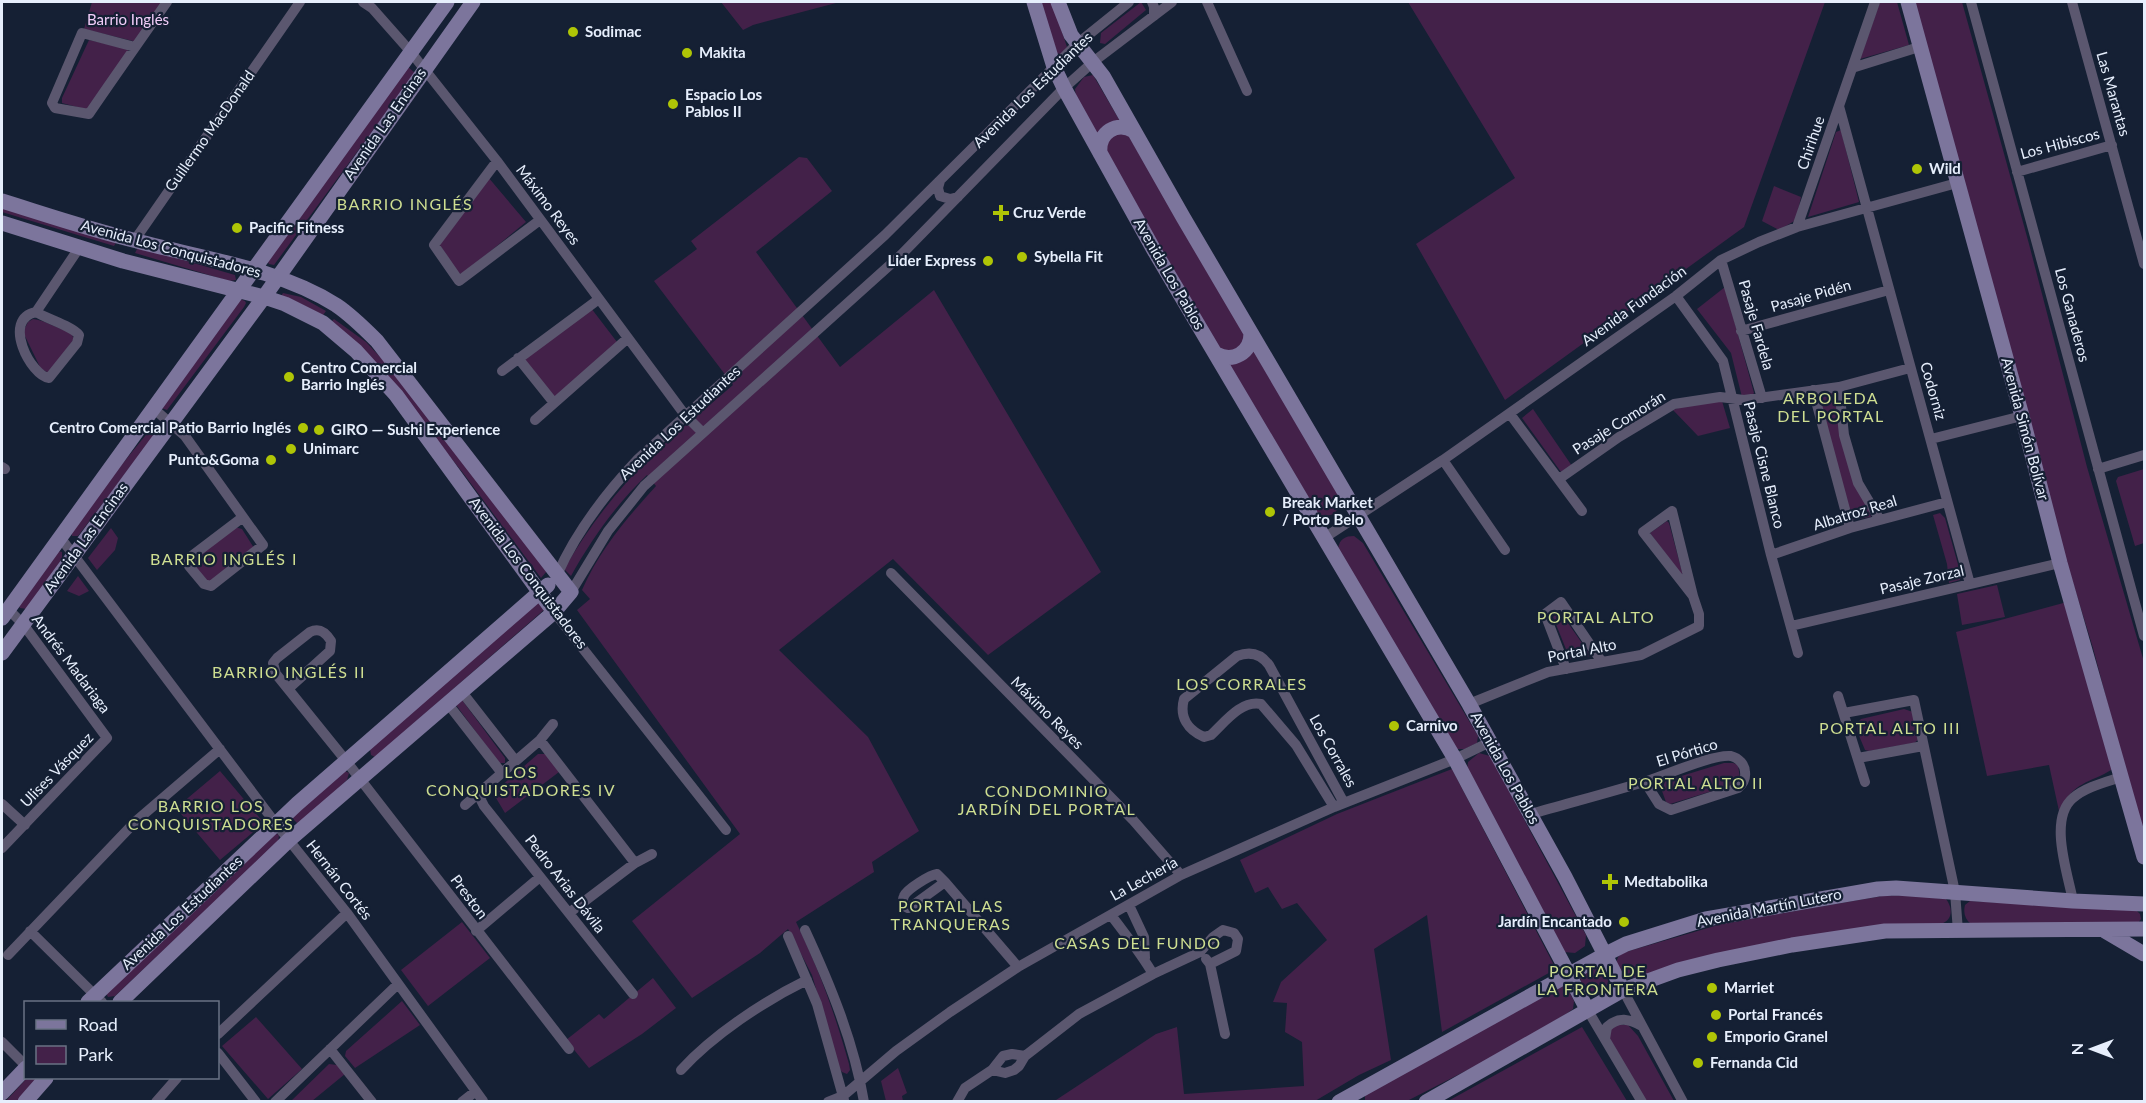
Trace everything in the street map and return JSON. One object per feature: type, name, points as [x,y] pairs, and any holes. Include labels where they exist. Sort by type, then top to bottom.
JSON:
[{"type":"street","points":[[135,47],[82,33],[52,104],[55,108],[89,114],[167,2]]},
{"type":"street","name":"Guillermo MacDonald","points":[[123,261],[134,241],[300,2]]},
{"type":"street","name":"Máximo Reyes","points":[[363,2],[372,8],[410,51],[497,161],[686,415],[703,434]]},
{"type":"street","name":"Avenida Las Encinas","points":[[5,613],[447,2]]},
{"type":"street","name":"Avenida Las Encinas","points":[[2,653],[264,297],[473,2]]},
{"type":"street","name":"Avenida Los Pablos","points":[[1035,2],[1054,67],[1064,88],[1155,252],[1455,759],[1587,1009],[1642,1101]]},
{"type":"street","name":"Avenida Los Pablos","points":[[1058,2],[1066,26],[1077,44],[1103,76],[1469,704],[1531,814],[1683,1101]]},
{"type":"street","name":"Avenida Los Estudiantes","points":[[95,1000],[276,824],[541,593],[557,575],[570,546],[615,483],[638,459],[885,235],[1077,44],[1129,2]]},
{"type":"street","points":[[1152,2],[1154,16]]},
{"type":"street","name":"Avenida Los Estudiantes","points":[[121,1001],[289,840],[554,612],[571,592],[613,524],[645,486],[901,255],[1064,88],[1093,62],[1172,2]]},
{"type":"street","points":[[1207,2],[1247,91]]},
{"type":"street","name":"Chirihue","points":[[1797,227],[1875,2]]},
{"type":"street","name":"Avenida Simón Bolívar","points":[[1908,2],[2060,563],[2145,857]]},
{"type":"street","name":"Los Ganaderos","points":[[1971,2],[2145,636]]},
{"type":"street","name":"Las Marantas","points":[[2072,2],[2145,264]]},
{"type":"street","points":[[1852,68],[1919,47]]},
{"type":"street","name":"Codorniz","points":[[1839,106],[1970,584]]},
{"type":"street","points":[[1100,153],[1102,137],[1110,130],[1120,127],[1134,131]]},
{"type":"street","name":"Los Hibiscos","points":[[2017,172],[2112,146]]},
{"type":"street","points":[[497,161],[434,244],[459,281],[540,220]]},
{"type":"street","points":[[940,181],[938,188],[940,196],[950,199],[958,197]]},
{"type":"street","name":"Avenida Fundación","points":[[1358,516],[1510,414],[1676,296],[1721,260],[1797,227],[1957,183]]},
{"type":"street","name":"Avenida Los Conquistadores","points":[[2,201],[134,241],[252,270],[314,293],[337,306],[377,341],[571,592]]},
{"type":"street","name":"Avenida Los Conquistadores","points":[[2,223],[123,261],[285,304],[322,324],[356,351],[396,395],[554,612],[726,830]]},
{"type":"street","points":[[36,312],[74,330],[79,335],[78,343],[49,378],[36,371],[19,338],[20,326],[23,320],[36,312],[79,248]]},
{"type":"street","name":"Pasaje Fardela","points":[[1721,260],[1761,398]]},
{"type":"street","name":"Pasaje Pidén","points":[[1741,331],[1889,290]]},
{"type":"street","name":"Pasaje Cisne Blanco","points":[[1676,296],[1724,361],[1771,555],[1798,653]]},
{"type":"street","points":[[502,371],[599,298]]},
{"type":"street","points":[[322,324],[337,306]]},
{"type":"street","points":[[1216,354],[1230,358],[1239,355],[1247,348],[1251,333]]},
{"type":"street","points":[[535,420],[628,338]]},
{"type":"street","points":[[518,358],[554,403]]},
{"type":"street","name":"Pasaje Comorán","points":[[1559,479],[1619,437],[1674,404],[1720,397],[1744,400],[1839,387],[1911,368]]},
{"type":"street","points":[[1839,387],[1844,435],[1858,483],[1880,520]]},
{"type":"street","points":[[1813,390],[1850,528]]},
{"type":"street","points":[[153,408],[185,436],[243,517],[263,545],[212,586],[204,584],[189,566],[189,558],[243,517]]},
{"type":"street","points":[[1510,414],[1582,511]]},
{"type":"street","points":[[1931,440],[2022,416]]},
{"type":"street","points":[[2098,469],[2145,455]]},
{"type":"street","points":[[1443,460],[1505,550]]},
{"type":"street","name":"Albatroz Real","points":[[1771,555],[1850,528],[1947,502]]},
{"type":"street","points":[[1672,511],[1677,532],[1693,596],[1643,532],[1672,511]]},
{"type":"street","points":[[1324,538],[1358,516]]},
{"type":"street","name":"Hernán Cortés","points":[[60,537],[276,824],[346,913],[483,1101]]},
{"type":"street","name":"Pasaje Zorzal","points":[[1791,626],[2060,563]]},
{"type":"street","name":"Máximo Reyes","points":[[891,573],[1133,820],[1181,875]]},
{"type":"street","name":"Portal Alto","points":[[1469,704],[1548,672],[1641,655],[1699,626],[1699,614],[1693,596]]},
{"type":"street","points":[[1566,669],[1545,614],[1561,602],[1602,662]]},
{"type":"street","name":"Andrés Madariaga","points":[[5,613],[23,624],[107,738]]},
{"type":"street","name":"Preston","points":[[288,689],[330,651],[331,641],[322,631],[310,632],[275,660],[274,670],[288,689],[347,762],[569,1050]]},
{"type":"street","name":"Los Corrales","points":[[1248,653],[1258,655],[1266,661],[1339,805],[1261,704],[1253,702],[1244,705],[1211,735],[1204,737],[1189,727],[1183,716],[1184,699],[1232,659],[1248,653]]},
{"type":"street","points":[[462,692],[514,760]]},
{"type":"street","points":[[1838,696],[1865,782]]},
{"type":"street","points":[[1844,713],[1914,700],[1955,892],[1958,931]]},
{"type":"street","points":[[448,704],[501,772]]},
{"type":"street","name":"Los Corrales","points":[[1280,726],[1294,714]]},
{"type":"street","points":[[465,805],[514,760],[540,740],[553,724]]},
{"type":"street","name":"Ulises Vásquez","points":[[2,848],[107,738]]},
{"type":"street","points":[[540,740],[635,863]]},
{"type":"street","name":"La Lechería","points":[[844,1099],[860,1081],[950,1011],[1017,968],[1181,875],[1339,805],[1455,759],[1490,742]]},
{"type":"street","points":[[1858,758],[1923,746]]},
{"type":"street","points":[[8,955],[136,821],[220,749]]},
{"type":"street","name":"El Pórtico","points":[[1531,814],[1645,782],[1711,759],[1730,756],[1739,760],[1745,772],[1744,782],[1738,788],[1671,810],[1659,804],[1645,782]]},
{"type":"street","points":[[2073,901],[2061,842],[2062,815],[2075,796],[2121,777]]},
{"type":"street","name":"Pedro Arias Dávila","points":[[482,790],[480,796],[482,803],[633,994]]},
{"type":"street","points":[[2,804],[25,825]]},
{"type":"street","points":[[569,913],[635,863],[652,854]]},
{"type":"street","points":[[476,931],[540,877]]},
{"type":"street","points":[[945,882],[1017,968]]},
{"type":"street","name":"Avenida Martín Lutero","points":[[1339,1101],[1358,1096],[1569,974],[1626,944],[1666,930],[1726,914],[1878,889],[2145,904]]},
{"type":"street","points":[[1129,905],[1144,937],[1145,958]]},
{"type":"street","points":[[219,1033],[346,913]]},
{"type":"street","points":[[1111,915],[1132,945],[1145,958],[1153,974]]},
{"type":"street","points":[[1426,1101],[1623,990],[1695,966],[1792,945],[1884,931],[2145,929]]},
{"type":"street","points":[[805,930],[834,997],[864,1101]]},
{"type":"street","points":[[992,1070],[1012,1071],[1019,1066],[1025,1056],[1079,1014],[1153,974],[1200,952],[1213,937],[1223,930],[1234,933],[1238,939],[1236,951],[1210,964]]},
{"type":"street","points":[[2102,930],[2145,954]]},
{"type":"street","points":[[30,931],[95,1000]]},
{"type":"street","points":[[788,936],[817,1004],[844,1099],[828,1101]]},
{"type":"street","points":[[1200,952],[1210,964],[1225,1034]]},
{"type":"street","points":[[681,1070],[697,1052],[757,1009],[777,995],[807,980]]},
{"type":"street","points":[[274,1101],[398,984]]},
{"type":"street","points":[[1605,1040],[1604,1034],[1607,1027],[1617,1020],[1631,1020],[1642,1026]]},
{"type":"street","points":[[2,1042],[24,1065]]},
{"type":"street","points":[[330,1049],[372,1101]]},
{"type":"street","points":[[219,1054],[256,1101]]},
{"type":"street","points":[[957,1101],[965,1088],[992,1070],[1005,1055],[1025,1056]]},
{"type":"street","points":[[2,1093],[24,1069]]},
{"type":"street","points":[[25,1101],[44,1079]]},
{"type":"street","points":[[156,1101],[175,1079]]},
{"type":"street","points":[[462,1101],[476,1091]]},
{"type":"green space","name":"Barrio Inglés","points":[[92,2],[164,2],[137,42],[84,29]]},
{"type":"green space","points":[[721,2],[836,3],[753,25],[743,30]]},
{"type":"green space","points":[[1041,2],[1052,2],[1067,47],[1062,55],[1057,53]]},
{"type":"green space","points":[[1141,2],[1146,10],[1105,44],[1100,43],[1101,33]]},
{"type":"green space","points":[[1408,2],[1825,2],[1744,227],[1505,400],[1416,244],[1515,178]]},
{"type":"green space","points":[[1880,2],[1897,2],[1909,45],[1860,59]]},
{"type":"green space","points":[[1913,2],[1962,2],[2029,244],[2087,467],[2144,662],[2144,831],[2062,547]]},
{"type":"green space","points":[[89,40],[129,49],[88,110],[62,103],[62,98]]},
{"type":"green space","points":[[407,66],[415,73],[274,265],[269,264],[267,260]]},
{"type":"green space","points":[[1093,75],[1341,498],[1333,514],[1326,516],[1316,514],[1077,107],[1075,89],[1084,77]]},
{"type":"green space","points":[[1841,130],[1859,202],[1808,217],[1836,132]]},
{"type":"green space","points":[[799,157],[807,158],[832,191],[756,252],[840,367],[934,290],[1101,572],[988,655],[893,559],[779,650],[868,737],[919,831],[872,862],[874,872],[796,922],[832,1009],[849,1064],[850,1070],[847,1074],[839,1068],[812,975],[788,929],[760,953],[692,998],[632,921],[740,834],[577,610],[590,599],[582,590],[597,561],[625,522],[656,486],[647,475],[605,522],[571,576],[564,569],[593,524],[628,481],[663,446],[733,385],[654,281],[697,249],[691,241]]},
{"type":"green space","points":[[488,177],[526,222],[464,273],[459,274],[439,244]]},
{"type":"green space","points":[[1774,186],[1801,197],[1796,220],[1779,230],[1762,221]]},
{"type":"green space","points":[[2,202],[118,239],[114,246],[2,212]]},
{"type":"green space","points":[[138,247],[235,275],[236,280],[229,281],[135,253]]},
{"type":"green space","points":[[1725,287],[1754,393],[1751,397],[1742,397],[1731,353],[1697,309]]},
{"type":"green space","points":[[283,293],[301,297],[326,311],[321,318],[281,296]]},
{"type":"green space","points":[[240,299],[246,303],[244,307],[167,410],[161,408]]},
{"type":"green space","points":[[591,308],[617,342],[555,397],[524,360]]},
{"type":"green space","points":[[33,319],[71,333],[74,339],[49,373],[41,369],[23,332],[28,322]]},
{"type":"green space","points":[[334,319],[366,342],[383,360],[547,571],[541,578],[463,473],[378,367],[331,322]]},
{"type":"green space","points":[[1837,392],[1871,517],[1852,520],[1819,399],[1820,394]]},
{"type":"green space","points":[[1722,401],[1730,428],[1698,436],[1673,410],[1684,406]]},
{"type":"green space","points":[[1533,409],[1572,466],[1561,472],[1522,418]]},
{"type":"green space","points":[[154,425],[159,429],[78,536],[72,536],[72,531],[105,485]]},
{"type":"green space","points":[[2144,469],[2144,543],[2135,546],[2116,481],[2118,477]]},
{"type":"green space","points":[[1940,513],[1945,518],[1961,575],[1960,580],[1949,583],[1947,564],[1933,515]]},
{"type":"green space","points":[[1667,521],[1669,523],[1684,579],[1650,533]]},
{"type":"green space","points":[[235,527],[242,529],[254,548],[210,582],[206,581],[192,565],[193,560]]},
{"type":"green space","points":[[111,528],[118,538],[115,550],[97,570],[88,558]]},
{"type":"green space","points":[[1354,536],[1363,543],[1478,736],[1477,743],[1465,749],[1457,749],[1338,548],[1343,539]]},
{"type":"green space","points":[[58,551],[62,552],[62,559],[27,609],[20,608],[19,606]]},
{"type":"green space","points":[[78,576],[89,591],[79,596],[67,591]]},
{"type":"green space","points":[[1997,585],[2005,617],[1962,625],[1957,594]]},
{"type":"green space","points":[[538,601],[545,609],[375,757],[371,755],[370,749]]},
{"type":"green space","points":[[2067,602],[2113,769],[2076,788],[2059,811],[2049,765],[1987,776],[1956,632]]},
{"type":"green space","points":[[1561,613],[1591,656],[1570,659],[1553,617]]},
{"type":"green space","points":[[462,700],[505,758],[505,763],[499,763],[456,705]]},
{"type":"green space","name":"PORTAL ALTO III","points":[[1904,709],[1913,712],[1918,740],[1914,743],[1865,750],[1857,731],[1857,723],[1861,719]]},
{"type":"green space","points":[[1479,753],[1490,756],[1586,935],[1585,946],[1575,953],[1564,952],[1467,770],[1468,762]]},
{"type":"green space","name":"LOS CONQUISTADORES IV","points":[[538,754],[546,754],[559,772],[505,813],[493,793]]},
{"type":"green space","name":"PORTAL ALTO II","points":[[1724,763],[1738,765],[1740,778],[1735,784],[1670,804],[1666,802],[1662,791],[1665,781]]},
{"type":"green space","points":[[1452,769],[1556,969],[1442,1032],[1427,915],[1374,949],[1391,1060],[1359,1075],[1315,1101],[1053,1102],[1156,1034],[1177,1027],[1184,1094],[1304,1086],[1302,1042],[1285,1032],[1287,1003],[1273,1002],[1281,982],[1327,940],[1297,903],[1282,909],[1268,887],[1255,893],[1240,860],[1337,814]]},
{"type":"green space","name":"BARRIO LOS CONQUISTADORES","points":[[220,771],[264,823],[220,860],[176,808]]},
{"type":"green space","points":[[345,771],[349,773],[347,780],[299,825],[292,818]]},
{"type":"green space","points":[[274,833],[279,835],[278,842],[115,996],[108,997],[106,993]]},
{"type":"green space","points":[[1906,895],[1946,899],[1951,910],[1950,917],[1941,924],[1626,979],[1616,963],[1622,953],[1725,923],[1882,896]]},
{"type":"green space","points":[[1970,901],[2136,910],[2141,919],[2138,923],[1971,924],[1964,911],[1965,905]]},
{"type":"green space","points":[[462,922],[490,958],[428,1006],[401,970]]},
{"type":"green space","points":[[1600,966],[1610,987],[1590,997],[1581,984],[1580,976]]},
{"type":"green space","points":[[653,978],[676,1008],[642,1034],[589,1068],[566,1040],[599,1014],[604,1019]]},
{"type":"green space","points":[[1563,986],[1567,988],[1574,1001],[1573,1009],[1489,1059],[1407,1101],[1365,1101],[1365,1094]]},
{"type":"green space","points":[[402,1001],[420,1025],[355,1068],[345,1056],[346,1051]]},
{"type":"green space","points":[[256,1017],[302,1069],[268,1099],[222,1046]]},
{"type":"green space","points":[[1616,1025],[1628,1025],[1638,1036],[1674,1101],[1646,1101],[1609,1039],[1610,1029]]},
{"type":"green space","points":[[1582,1027],[1627,1101],[1448,1101]]},
{"type":"green space","points":[[329,1064],[337,1065],[345,1074],[312,1101],[290,1102]]},
{"type":"green space","points":[[898,1068],[907,1093],[902,1096],[903,1101],[886,1101],[881,1081]]},
{"type":"green space","points":[[26,1079],[38,1079],[17,1101],[5,1102]]},
{"type":"place","name":"Sodimac","points":[[573,32]]},
{"type":"place","name":"Makita","points":[[687,53]]},
{"type":"place","name":"Espacio Los Pablos II","points":[[673,104]]},
{"type":"place","name":"Wild","points":[[1917,169]]},
{"type":"place","name":"Cruz Verde","points":[[1001,213]]},
{"type":"place","name":"Pacific Fitness","points":[[237,228]]},
{"type":"place","name":"Sybella Fit","points":[[1022,257]]},
{"type":"place","name":"Lider Express","points":[[988,261]]},
{"type":"place","name":"Centro Comercial Barrio Inglés","points":[[289,377]]},
{"type":"place","name":"Centro Comercial Patio Barrio Inglés","points":[[303,428]]},
{"type":"place","name":"GIRO — Sushi Experience","points":[[319,430]]},
{"type":"place","name":"Unimarc","points":[[291,449]]},
{"type":"place","name":"Punto&Goma","points":[[271,460]]},
{"type":"place","name":"Break Market / Porto Belo","points":[[1270,512]]},
{"type":"place","name":"Carnivo","points":[[1394,726]]},
{"type":"place","name":"Medtabolika","points":[[1610,882]]},
{"type":"place","name":"Jardín Encantado","points":[[1624,922]]},
{"type":"place","name":"Marriet","points":[[1712,988]]},
{"type":"place","name":"Portal Francés","points":[[1716,1015]]},
{"type":"place","name":"Emporio Granel","points":[[1712,1037]]},
{"type":"place","name":"Fernanda Cid","points":[[1698,1063]]},
{"type":"district","name":"BARRIO INGLÉS","points":[[405,204]]},
{"type":"district","name":"ARBOLEDA DEL PORTAL","points":[[1831,407]]},
{"type":"district","name":"BARRIO INGLÉS I","points":[[224,559]]},
{"type":"district","name":"PORTAL ALTO","points":[[1596,617]]},
{"type":"district","name":"BARRIO INGLÉS II","points":[[289,672]]},
{"type":"district","name":"LOS CORRALES","points":[[1242,684]]},
{"type":"district","name":"PORTAL ALTO III","points":[[1890,728]]},
{"type":"district","name":"LOS CONQUISTADORES IV","points":[[521,781]]},
{"type":"district","name":"PORTAL ALTO II","points":[[1696,783]]},
{"type":"district","name":"CONDOMINIO JARDÍN DEL PORTAL","points":[[1047,800]]},
{"type":"district","name":"BARRIO LOS CONQUISTADORES","points":[[211,815]]},
{"type":"district","name":"PORTAL LAS TRANQUERAS","points":[[951,915]]},
{"type":"district","name":"CASAS DEL FUNDO","points":[[1138,943]]},
{"type":"district","name":"PORTAL DE LA FRONTERA","points":[[1598,980]]}]
